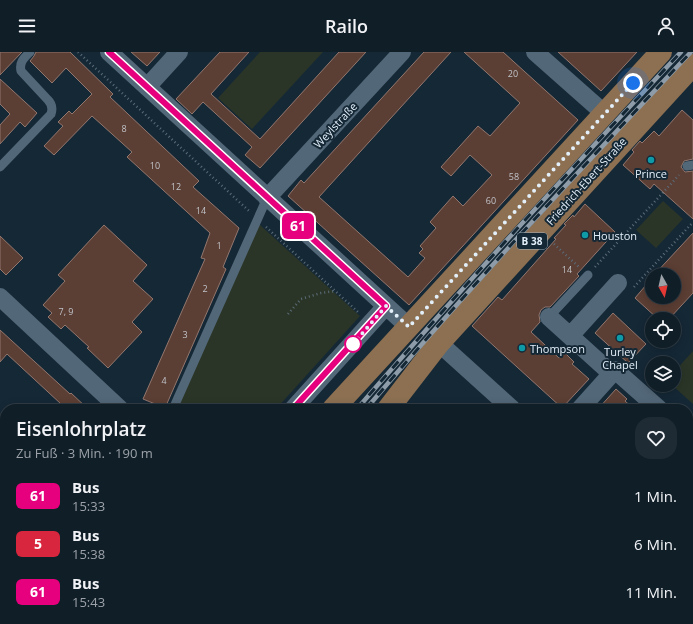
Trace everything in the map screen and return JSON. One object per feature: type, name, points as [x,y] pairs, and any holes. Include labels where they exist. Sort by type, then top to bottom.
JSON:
[{"type":"main road","name":"B 38","points":[[338,404],[662,52]]},
{"type":"main road","name":"Friedrich-Ebert-Straße","points":[[392,404],[439,343],[693,65]]},
{"type":"street","points":[[109,52],[409,327]]},
{"type":"street","points":[[147,87],[179,52]]},
{"type":"street","name":"Weylstraße","points":[[267,198],[402,52]]},
{"type":"street","points":[[535,52],[605,114]]},
{"type":"street","points":[[570,336],[623,288]]},
{"type":"street","points":[[0,297],[115,404]]},
{"type":"street","points":[[298,404],[386,306]]},
{"type":"street","points":[[550,317],[612,374]]},
{"type":"street","points":[[439,343],[506,404]]},
{"type":"street","points":[[585,404],[615,370],[653,404]]},
{"type":"lane","points":[[0,167],[51,114],[51,103],[21,71],[20,64],[30,52]]},
{"type":"lane","points":[[175,404],[267,198]]},
{"type":"lane","points":[[550,317],[588,275]]},
{"type":"path","points":[[78,52],[371,324]]},
{"type":"path","points":[[540,232],[588,275],[690,166]]},
{"type":"path","points":[[623,288],[693,222]]},
{"type":"path","points":[[288,314],[301,300],[321,293],[336,291]]},
{"type":"green space","points":[[260,52],[323,52],[252,129],[218,98]]},
{"type":"green space","points":[[663,201],[683,219],[656,248],[636,230]]},
{"type":"green space","points":[[259,224],[360,316],[281,404],[178,404]]},
{"type":"green space","points":[[693,351],[693,404],[680,392],[681,392],[681,364]]},
{"type":"building","points":[[0,52],[22,52],[0,75]]},
{"type":"building","points":[[36,52],[70,52],[113,94],[110,97],[199,181],[193,187],[239,228],[223,267],[226,269],[167,404],[155,404],[143,399],[205,259],[201,258],[210,233],[127,157],[132,152],[92,116],[54,155],[44,146],[63,126],[58,122],[69,111],[72,114],[92,94],[66,68],[52,83],[30,61]]},
{"type":"building","points":[[131,52],[160,52],[147,66]]},
{"type":"building","points":[[220,52],[249,52],[211,94],[260,139],[339,52],[366,52],[260,168],[245,155],[252,147],[203,102],[192,114],[176,99]]},
{"type":"building","points":[[424,52],[451,52],[319,197],[408,277],[425,258],[419,253],[423,249],[420,246],[436,228],[430,222],[453,196],[463,206],[492,175],[470,155],[451,176],[441,167],[478,126],[490,136],[520,103],[464,52],[503,52],[578,120],[409,305],[288,196],[301,180],[304,183]]},
{"type":"building","points":[[558,52],[637,52],[601,91]]},
{"type":"building","points":[[0,79],[37,113],[25,127],[20,122],[0,144],[0,125],[10,114],[0,104]]},
{"type":"building","points":[[682,110],[693,120],[693,159],[684,161],[681,167],[685,172],[693,171],[693,219],[654,184],[650,189],[623,165],[634,152],[632,150],[640,141],[642,143],[654,131],[659,136]]},
{"type":"building","points":[[585,204],[615,232],[577,274],[579,276],[550,307],[545,307],[541,310],[539,315],[540,322],[531,332],[559,358],[565,353],[574,362],[572,364],[589,379],[566,404],[558,404],[472,326],[498,297],[502,300],[556,239],[554,238],[566,225],[564,224],[573,215],[574,217]]},
{"type":"building","points":[[104,225],[147,265],[133,281],[153,299],[132,322],[142,332],[108,368],[87,348],[89,347],[65,325],[61,329],[48,317],[52,313],[43,305],[65,281],[58,275]]},
{"type":"building","points":[[693,233],[693,293],[675,312],[650,312],[635,298],[645,286],[645,304],[681,304],[681,268],[660,268]]},
{"type":"building","points":[[0,236],[23,258],[6,275],[0,269]]},
{"type":"building","name":"Turley Chapel","points":[[613,313],[645,343],[645,345],[628,363],[595,333]]},
{"type":"building","points":[[0,330],[83,404],[61,404],[7,354],[0,362]]},
{"type":"building","points":[[616,389],[627,399],[625,401],[628,404],[602,404]]},
{"type":"railway","points":[[361,404],[436,318],[681,52]]},
{"type":"railway","points":[[370,404],[445,318],[567,184],[691,52]]},
{"type":"bus line","name":"61","points":[[109,52],[386,306],[298,404]]},
{"type":"place","name":"Prince","points":[[651,160]]},
{"type":"place","name":"Houston","points":[[585,235]]},
{"type":"place","name":"Turley Chapel","points":[[620,338]]},
{"type":"place","name":"Thompson","points":[[522,348]]},
{"type":"route","points":[[353,344],[386,306],[409,327],[633,83]]}]
